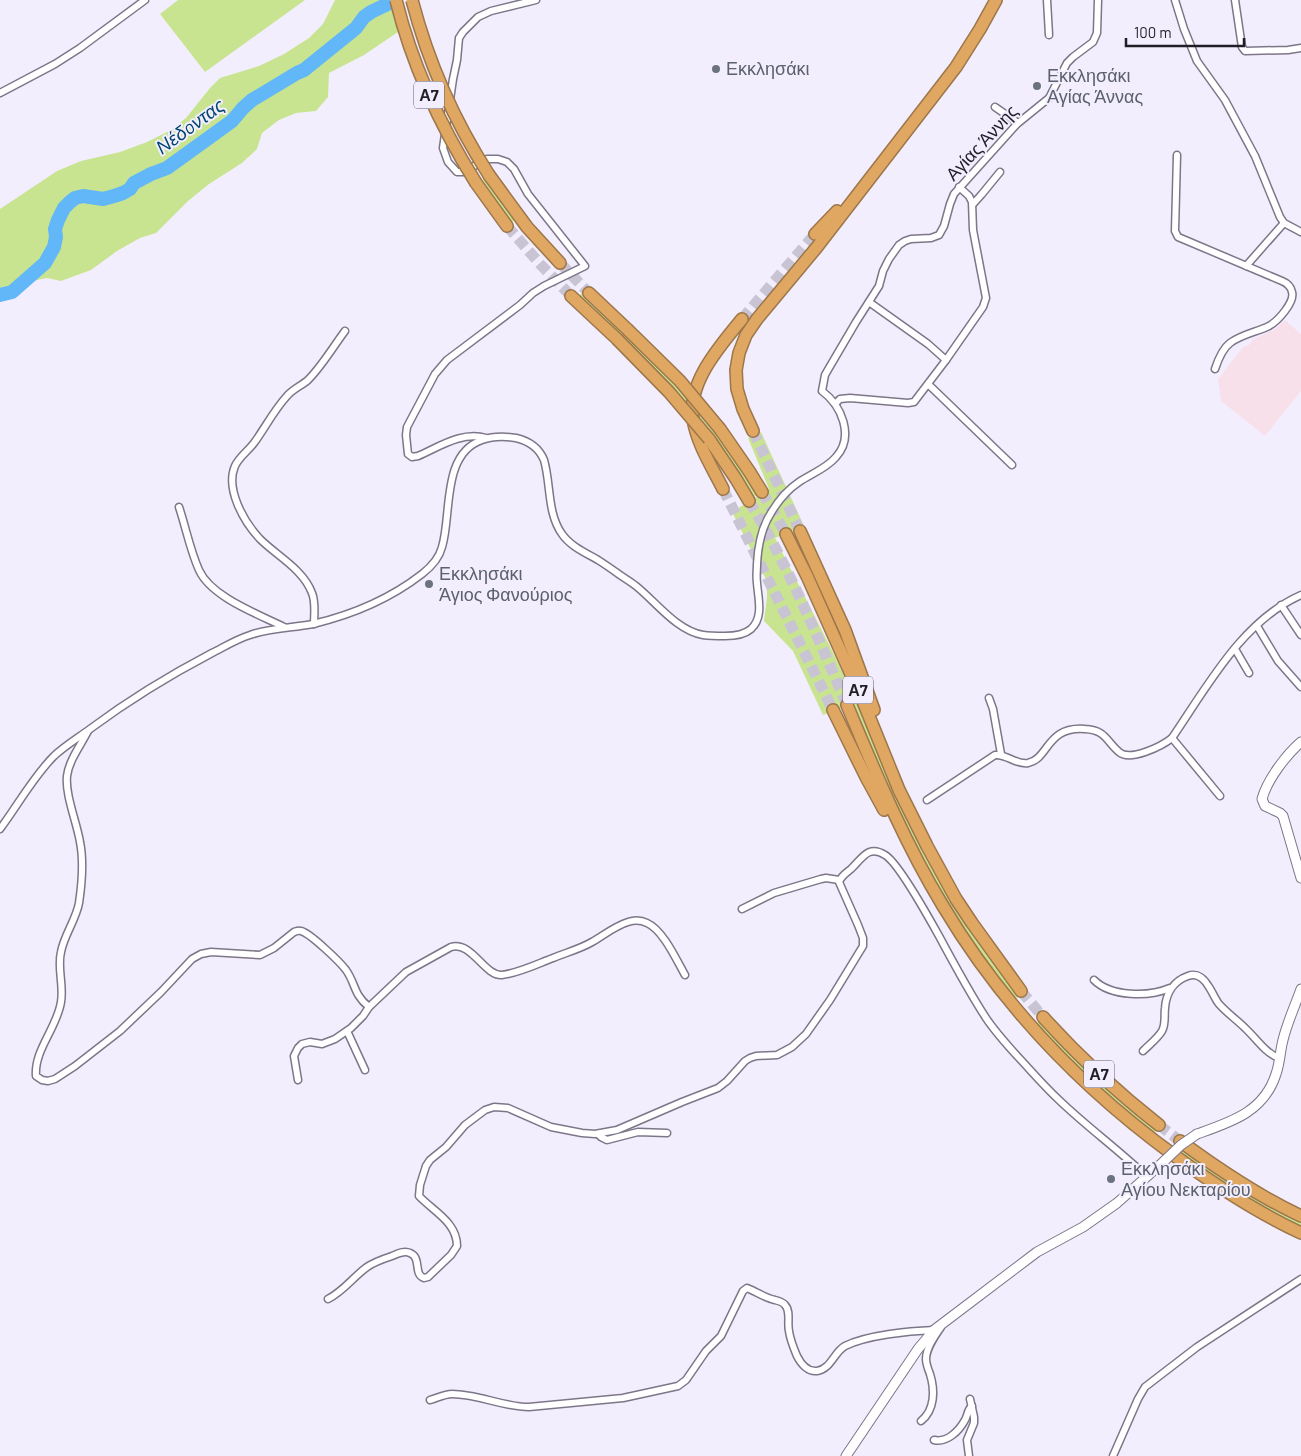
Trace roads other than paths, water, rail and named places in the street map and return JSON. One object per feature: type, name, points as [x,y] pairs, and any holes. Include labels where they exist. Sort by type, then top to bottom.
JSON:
[{"type":"highway","name":"Α7","points":[[396,0],[408,42],[430,97],[455,148],[476,183],[507,226]]},
{"type":"highway","name":"Α7","points":[[412,0],[426,45],[444,90],[478,159],[527,227],[560,263]]},
{"type":"highway","points":[[753,431],[743,409],[737,389],[736,370],[739,354],[746,335],[885,161],[956,67],[996,0]]},
{"type":"highway","points":[[816,234],[885,161]]},
{"type":"highway","points":[[589,293],[680,381],[720,429],[762,492]]},
{"type":"highway","points":[[571,296],[669,392],[708,439],[749,501]]},
{"type":"highway","points":[[723,489],[700,443],[693,419],[692,407],[706,366],[717,349],[742,319]]},
{"type":"highway","points":[[800,531],[844,630],[890,756],[927,846]]},
{"type":"highway","name":"Α7","points":[[786,534],[807,576],[862,699],[899,790],[927,846],[972,924],[1021,991]]},
{"type":"highway","name":"Α7","points":[[847,705],[885,796],[928,881],[959,932],[998,987],[1032,1028],[1075,1072],[1136,1126],[1189,1166],[1254,1208],[1301,1233]]},
{"type":"highway","points":[[833,710],[866,777],[928,881]]},
{"type":"highway","name":"Α7","points":[[1044,1017],[1085,1061],[1159,1125]]},
{"type":"highway","points":[[1180,1141],[1241,1183],[1285,1209],[1301,1216]]},
{"type":"street","points":[[0,93],[56,64],[145,0]]},
{"type":"street","name":"Αγίας Άννης","points":[[536,0],[491,11],[478,17],[459,38],[443,148],[448,162],[457,172],[463,172],[487,159],[498,159],[510,165],[517,173],[528,194],[585,266],[533,293],[447,360],[435,374],[407,427],[408,454],[412,457],[418,456],[460,438],[476,436],[514,438],[535,446],[544,460],[552,512],[562,534],[574,545],[636,586],[680,625],[702,635],[730,636],[744,634],[750,630],[759,615],[757,582],[759,548],[766,522],[779,500],[798,483],[836,457],[844,443],[845,430],[843,419],[835,404],[822,391],[825,376],[879,286],[887,262],[899,245],[907,240],[934,238],[941,233],[950,201],[960,187],[1018,123],[1049,98],[1067,63],[1094,41],[1097,30],[1098,0]]},
{"type":"street","points":[[1047,0],[1049,35]]},
{"type":"street","points":[[1175,0],[1184,30],[1197,61],[1225,100],[1255,156],[1280,217],[1284,222],[1301,232]]},
{"type":"street","points":[[1235,0],[1242,47],[1245,51],[1301,48]]},
{"type":"street","points":[[995,107],[1018,123]]},
{"type":"street","points":[[1177,155],[1176,235],[1181,239],[1286,282],[1291,289],[1292,297],[1286,308],[1273,323],[1228,344],[1222,352],[1216,369]]},
{"type":"street","points":[[973,204],[1000,172]]},
{"type":"street","points":[[835,404],[840,400],[850,398],[912,403],[919,398],[983,307],[986,300],[973,230],[973,204],[969,196],[960,187]]},
{"type":"street","points":[[1246,266],[1284,222]]},
{"type":"street","points":[[869,302],[933,348],[946,360]]},
{"type":"street","points":[[314,624],[312,592],[296,570],[261,540],[244,517],[233,492],[232,475],[239,458],[254,443],[286,397],[310,378],[345,331]]},
{"type":"street","points":[[928,384],[1012,465]]},
{"type":"street","points":[[0,828],[54,757],[72,740],[116,709],[190,664],[248,635],[284,627],[314,624],[354,611],[388,596],[413,581],[434,564],[442,547],[451,484],[456,465],[469,447],[487,438]]},
{"type":"street","points":[[179,507],[199,571],[206,582],[228,599],[284,627]]},
{"type":"street","points":[[926,800],[995,755],[1000,754],[1018,762],[1027,763],[1034,760],[1058,735],[1071,729],[1096,731],[1104,735],[1125,756],[1150,750],[1166,743],[1172,738],[1222,663],[1257,626],[1281,605],[1301,595]]},
{"type":"street","points":[[1281,605],[1301,635]]},
{"type":"street","points":[[1257,626],[1281,666],[1301,688]]},
{"type":"street","points":[[1235,649],[1249,673]]},
{"type":"street","points":[[990,698],[1000,754]]},
{"type":"street","points":[[88,730],[67,774],[67,786],[82,854],[82,875],[78,905],[60,955],[62,978],[61,1002],[36,1066],[36,1076],[48,1081],[55,1079],[75,1066],[120,1031],[185,966],[201,954],[211,952],[260,955],[270,951],[294,932],[298,931],[303,931],[313,938],[341,964],[347,971],[356,992],[369,1007]]},
{"type":"street","points":[[1172,738],[1220,796]]},
{"type":"street","points":[[1301,742],[1281,764],[1262,799],[1265,806],[1283,816],[1301,878]]},
{"type":"street","points":[[328,1299],[342,1291],[368,1266],[390,1256],[405,1252],[410,1253],[417,1261],[418,1274],[424,1278],[451,1256],[457,1246],[455,1235],[445,1219],[419,1196],[419,1190],[426,1166],[430,1160],[446,1147],[464,1125],[485,1110],[500,1107],[516,1111],[551,1127],[598,1134],[624,1128],[714,1090],[723,1085],[747,1060],[756,1056],[777,1055],[801,1040],[834,995],[863,946],[863,938],[839,884],[840,880],[868,852],[880,852],[892,859],[930,920],[987,1020],[1004,1041],[1060,1102],[1147,1177]]},
{"type":"street","points":[[742,909],[767,896],[821,879],[840,880]]},
{"type":"street","points":[[298,1080],[294,1056],[302,1044],[310,1042],[322,1044],[335,1039],[363,1016],[369,1007],[406,972],[451,947],[458,946],[462,948],[498,975],[520,970],[589,944],[619,925],[640,921],[646,922],[655,928],[685,974]]},
{"type":"street","points":[[1094,980],[1105,988],[1132,993],[1152,994],[1170,988],[1186,976],[1201,977],[1219,1003],[1268,1052],[1279,1058]]},
{"type":"street","points":[[1143,1051],[1162,1031],[1170,988]]},
{"type":"street","points":[[846,1456],[918,1349],[934,1330],[1025,1260],[1084,1226],[1117,1203],[1181,1145],[1197,1134],[1231,1122],[1252,1109],[1268,1093],[1277,1073],[1284,1035],[1301,989]]},
{"type":"street","points":[[346,1031],[365,1070]]},
{"type":"street","points":[[598,1134],[607,1140],[638,1132],[667,1133]]},
{"type":"street","points":[[1113,1456],[1138,1399],[1149,1384],[1197,1348],[1301,1279]]},
{"type":"street","points":[[430,1400],[444,1395],[459,1394],[517,1407],[529,1407],[623,1398],[678,1386],[686,1380],[706,1351],[722,1336],[743,1291],[747,1288],[767,1298],[780,1301],[785,1305],[788,1310],[788,1330],[801,1364],[808,1369],[816,1371],[830,1364],[843,1348],[860,1340],[898,1333],[934,1330]]},
{"type":"street","points":[[921,1421],[929,1412],[933,1398],[932,1381],[926,1361],[926,1354],[943,1324]]},
{"type":"street","points":[[969,1456],[967,1440],[974,1423],[970,1399]]},
{"type":"street","points":[[934,1440],[943,1440],[952,1435],[966,1419],[972,1406]]},
{"type":"street","points":[[1107,1456],[1117,1446]]},
{"type":"waterway","name":"Νέδoντας","points":[[0,295],[12,292],[45,263],[54,247],[55,229],[58,220],[64,208],[75,198],[83,196],[103,199],[114,196],[130,189],[134,183],[151,174],[167,168],[232,121],[252,100],[304,70],[356,28],[364,17],[396,0]]},
{"type":"tunnel","points":[[507,226],[571,296]]},
{"type":"tunnel","points":[[742,319],[815,234]]},
{"type":"tunnel","points":[[560,263],[589,293]]},
{"type":"tunnel","points":[[753,431],[800,531]]},
{"type":"tunnel","points":[[723,489],[833,710]]},
{"type":"tunnel","points":[[762,492],[786,534]]},
{"type":"tunnel","points":[[749,501],[777,550],[847,705]]},
{"type":"tunnel","points":[[1021,991],[1043,1017]]},
{"type":"tunnel","points":[[1159,1125],[1180,1141]]},
{"type":"place","name":"Εκκλησάκι","points":[[716,69]]},
{"type":"place","name":"Εκκλησάκι Αγίας Άννας","points":[[1037,86]]},
{"type":"place","name":"Εκκλησάκι Άγιος Φανούριος","points":[[429,584]]},
{"type":"place","name":"Εκκλησάκι Αγίου Νεκταρίου","points":[[1111,1179]]}]
